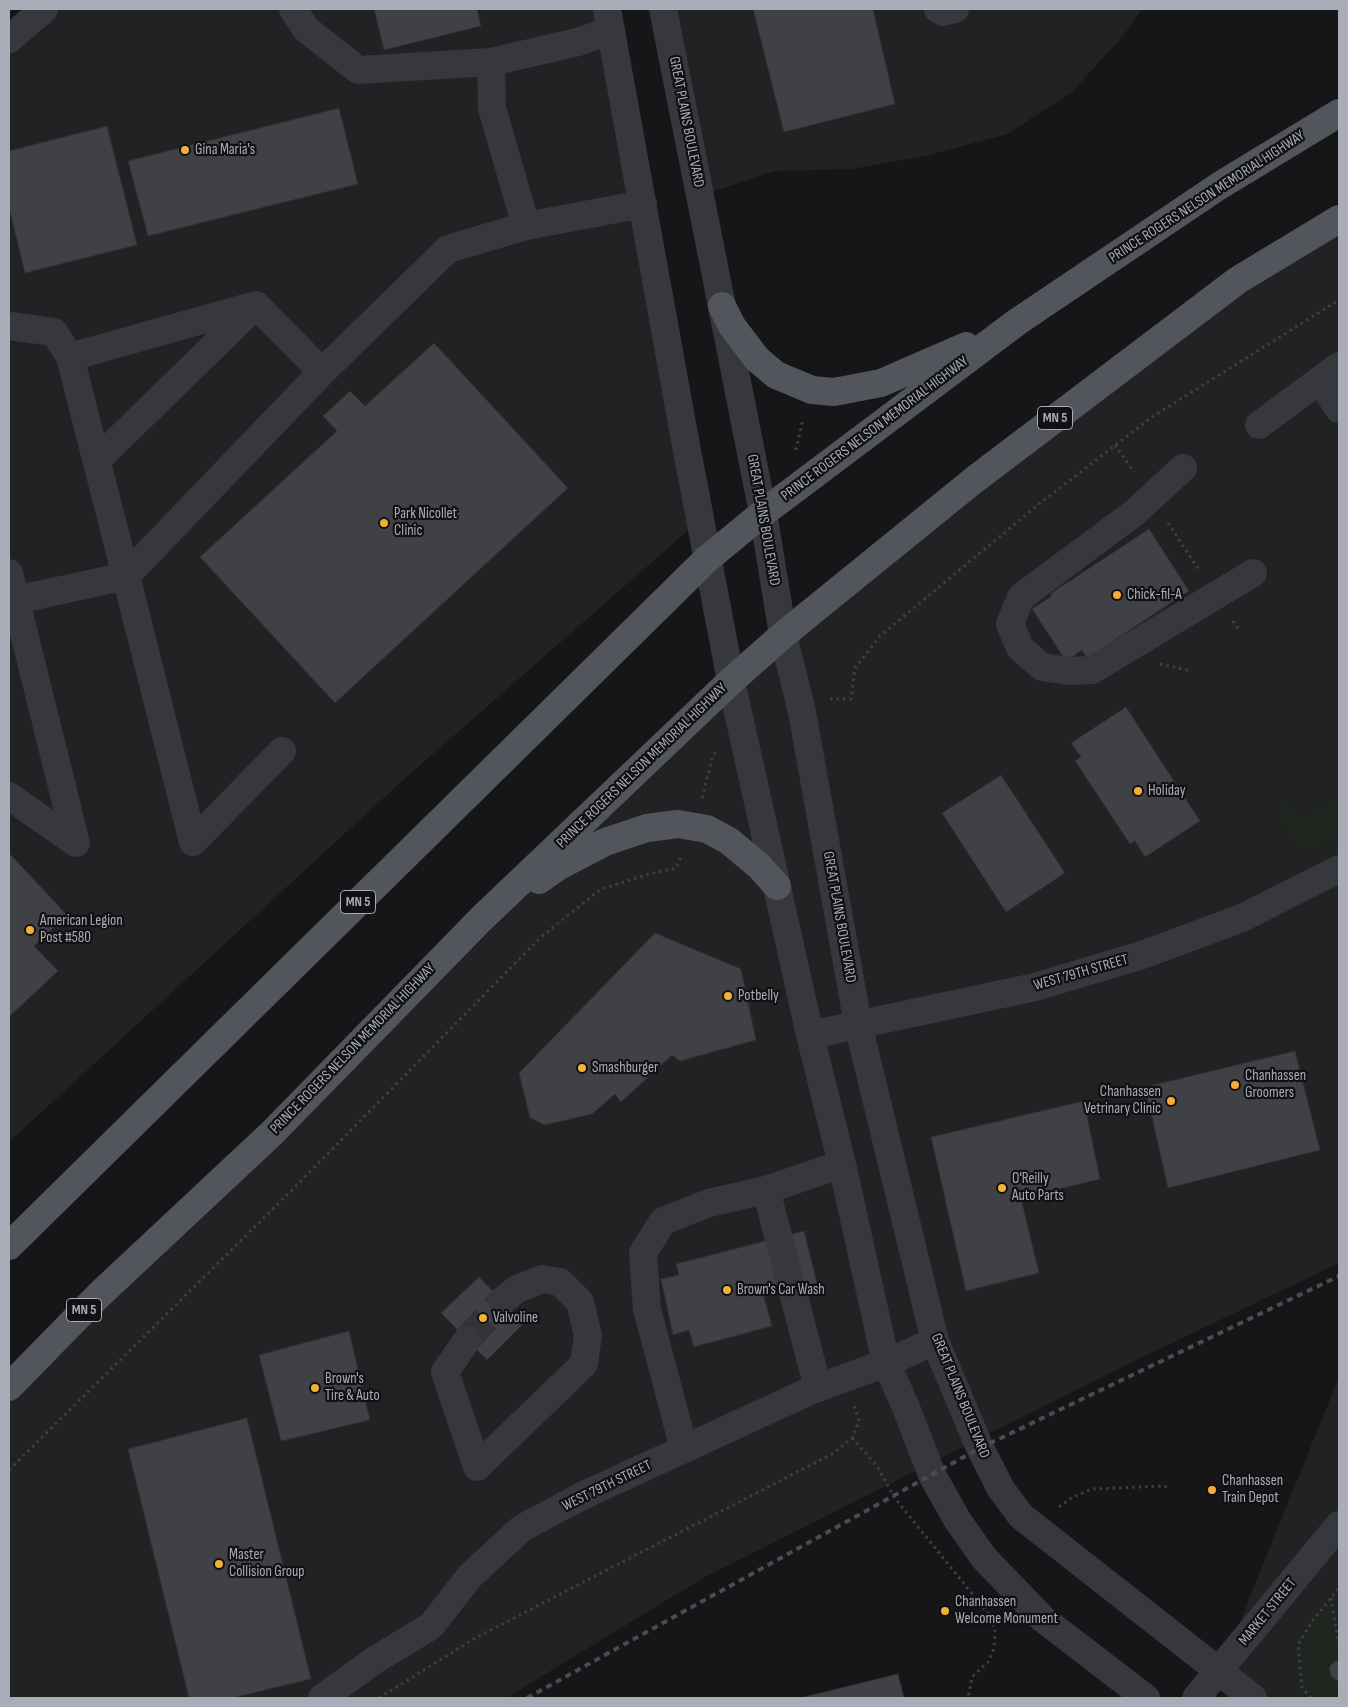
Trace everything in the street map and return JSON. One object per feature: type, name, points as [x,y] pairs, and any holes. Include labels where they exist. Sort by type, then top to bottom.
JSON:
[{"type":"main road","name":"PRINCE ROGERS NELSON MEMORIAL HIGHWAY","points":[[9,1246],[707,559],[763,513],[1017,322],[1219,186],[1339,113]]},
{"type":"main road","name":"PRINCE ROGERS NELSON MEMORIAL HIGHWAY","points":[[9,1387],[100,1294],[272,1133],[481,919],[732,680],[783,635],[974,480],[1238,280],[1339,219]]},
{"type":"main road","points":[[722,306],[744,344],[776,375],[812,390],[834,392],[859,389],[907,374],[1017,322]]},
{"type":"main road","points":[[481,919],[559,866],[605,842],[647,828],[678,824],[707,829],[741,850],[777,886]]},
{"type":"street","points":[[9,39],[44,9]]},
{"type":"street","points":[[293,9],[306,29],[358,70],[491,62],[578,42],[609,20],[707,559],[810,1035],[842,1164],[886,1364],[905,1405],[932,1475],[958,1522],[984,1558],[1043,1619],[1146,1698]]},
{"type":"street","name":"GREAT PLAINS BOULEVARD","points":[[663,9],[763,513],[783,635],[802,712],[858,1024],[935,1341],[980,1448],[1001,1489],[1021,1516],[1253,1698]]},
{"type":"street","points":[[938,9],[943,12],[955,9]]},
{"type":"street","points":[[491,62],[492,108],[526,226]]},
{"type":"street","points":[[16,600],[126,576],[322,372],[448,249],[526,226],[643,204]]},
{"type":"street","points":[[256,305],[322,372]]},
{"type":"street","points":[[70,357],[256,305]]},
{"type":"street","points":[[97,460],[256,305]]},
{"type":"street","points":[[9,326],[54,332],[70,357],[193,842],[282,751]]},
{"type":"street","points":[[1259,424],[1329,373],[1339,409]]},
{"type":"street","points":[[1183,468],[1134,513],[1021,597],[1010,624],[1020,648],[1042,667],[1069,671],[1092,670],[1253,572]]},
{"type":"street","points":[[9,573],[76,843],[9,796]]},
{"type":"street","name":"WEST 79TH STREET","points":[[810,1035],[1035,987],[1142,955],[1242,918],[1339,869]]},
{"type":"street","points":[[684,1449],[647,1309],[642,1253],[663,1221],[709,1203],[766,1190],[842,1164]]},
{"type":"street","points":[[766,1190],[818,1388]]},
{"type":"street","points":[[467,1340],[445,1372],[477,1467],[584,1364],[588,1335],[580,1302],[560,1282],[542,1279],[517,1289],[502,1301]]},
{"type":"street","name":"WEST 79TH STREET","points":[[322,1698],[375,1660],[431,1626],[470,1576],[522,1528],[582,1496],[818,1388],[886,1364],[935,1341]]},
{"type":"street","name":"MARKET STREET","points":[[1196,1698],[1219,1673],[1339,1525]]},
{"type":"path","points":[[796,453],[804,416]]},
{"type":"path","points":[[1115,446],[1240,631]]},
{"type":"path","points":[[379,1698],[477,1638],[834,1453],[852,1438],[859,1421],[843,1379]]},
{"type":"path","points":[[852,1438],[878,1466],[894,1497],[990,1616],[995,1630],[994,1648],[989,1661],[972,1677],[968,1698]]},
{"type":"path","points":[[1311,1698],[1302,1688],[1298,1645],[1339,1588]]},
{"type":"path","points":[[1331,1598],[1339,1646]]},
{"type":"shaded area","points":[[46,9],[607,9],[700,520],[401,782],[9,1142],[9,41]]},
{"type":"shaded area","points":[[663,9],[1142,9],[1123,36],[1072,92],[1007,134],[925,156],[852,169],[774,171],[700,196]]},
{"type":"shaded area","points":[[1339,221],[1339,1263],[1120,1368],[705,1577],[506,1698],[9,1698],[9,1388],[783,635]]},
{"type":"shaded area","points":[[1339,796],[1339,833],[1313,850],[1307,851],[1296,845],[1276,812],[1278,805],[1286,803],[1289,805],[1300,821]]},
{"type":"shaded area","points":[[1339,1377],[1339,1698],[1253,1698],[1219,1673]]},
{"type":"shaded area","points":[[1331,1598],[1339,1645],[1339,1698],[1311,1698],[1302,1688],[1298,1645],[1313,1620]]},
{"type":"building","points":[[374,9],[477,9],[481,26],[384,50]]},
{"type":"building","points":[[753,9],[873,9],[895,104],[784,132]]},
{"type":"building","points":[[339,108],[358,184],[148,236],[128,161]]},
{"type":"building","points":[[107,126],[137,245],[25,273],[9,208],[9,151]]},
{"type":"building","name":"Park Nicollet Clinic","points":[[434,343],[568,488],[335,703],[200,557],[337,431],[323,416],[350,391],[365,406]]},
{"type":"building","name":"Chick-fil-A","points":[[1149,529],[1189,591],[1087,658],[1082,650],[1066,661],[1032,609],[1052,596],[1050,594]]},
{"type":"building","name":"Holiday","points":[[1126,707],[1200,821],[1145,857],[1135,841],[1130,844],[1075,761],[1081,757],[1071,743]]},
{"type":"building","points":[[1001,775],[1065,873],[1006,912],[942,813]]},
{"type":"building","name":"American Legion Post #580","points":[[9,853],[67,915],[34,946],[58,971],[9,1017]]},
{"type":"building","points":[[655,933],[741,969],[756,1040],[680,1061],[672,1055],[621,1102],[615,1094],[592,1114],[545,1125],[530,1118],[519,1073]]},
{"type":"building","points":[[1295,1051],[1320,1150],[1168,1188],[1145,1087]]},
{"type":"building","name":"O'Reilly Auto Parts","points":[[1084,1101],[1100,1179],[1021,1198],[1039,1273],[966,1291],[931,1137]]},
{"type":"building","name":"Brown's Car Wash","points":[[804,1231],[817,1283],[764,1297],[772,1326],[694,1347],[689,1330],[673,1335],[661,1279],[679,1275],[676,1264]]},
{"type":"building","name":"Valvoline","points":[[479,1277],[524,1323],[487,1360],[441,1313]]},
{"type":"building","name":"Brown's Tire & Auto","points":[[349,1331],[370,1420],[281,1441],[259,1355]]},
{"type":"building","name":"Master Collision Group","points":[[247,1418],[311,1679],[232,1698],[189,1698],[128,1449]]},
{"type":"building","points":[[1335,1661],[1339,1661],[1339,1682],[1331,1676],[1329,1667]]},
{"type":"building","points":[[898,1674],[904,1698],[800,1698]]},
{"type":"tunnel","points":[[467,1340],[502,1301]]},
{"type":"railway","points":[[527,1698],[980,1448],[1339,1276]]},
{"type":"place","name":"Gina Maria's","points":[[185,150]]},
{"type":"place","name":"Park Nicollet Clinic","points":[[384,523]]},
{"type":"place","name":"Chick-fil-A","points":[[1117,595]]},
{"type":"place","name":"Holiday","points":[[1138,791]]},
{"type":"place","name":"American Legion Post #580","points":[[30,930]]},
{"type":"place","name":"Potbelly","points":[[728,996]]},
{"type":"place","name":"Smashburger","points":[[582,1068]]},
{"type":"place","name":"Chanhassen Groomers","points":[[1235,1085]]},
{"type":"place","name":"Chanhassen Vetrinary Clinic","points":[[1171,1101]]},
{"type":"place","name":"O'Reilly Auto Parts","points":[[1002,1188]]},
{"type":"place","name":"Brown's Car Wash","points":[[727,1290]]},
{"type":"place","name":"Valvoline","points":[[483,1318]]},
{"type":"place","name":"Brown's Tire & Auto","points":[[315,1388]]},
{"type":"place","name":"Chanhassen Train Depot","points":[[1212,1490]]},
{"type":"place","name":"Master Collision Group","points":[[219,1564]]},
{"type":"place","name":"Chanhassen Welcome Monument","points":[[945,1611]]}]
